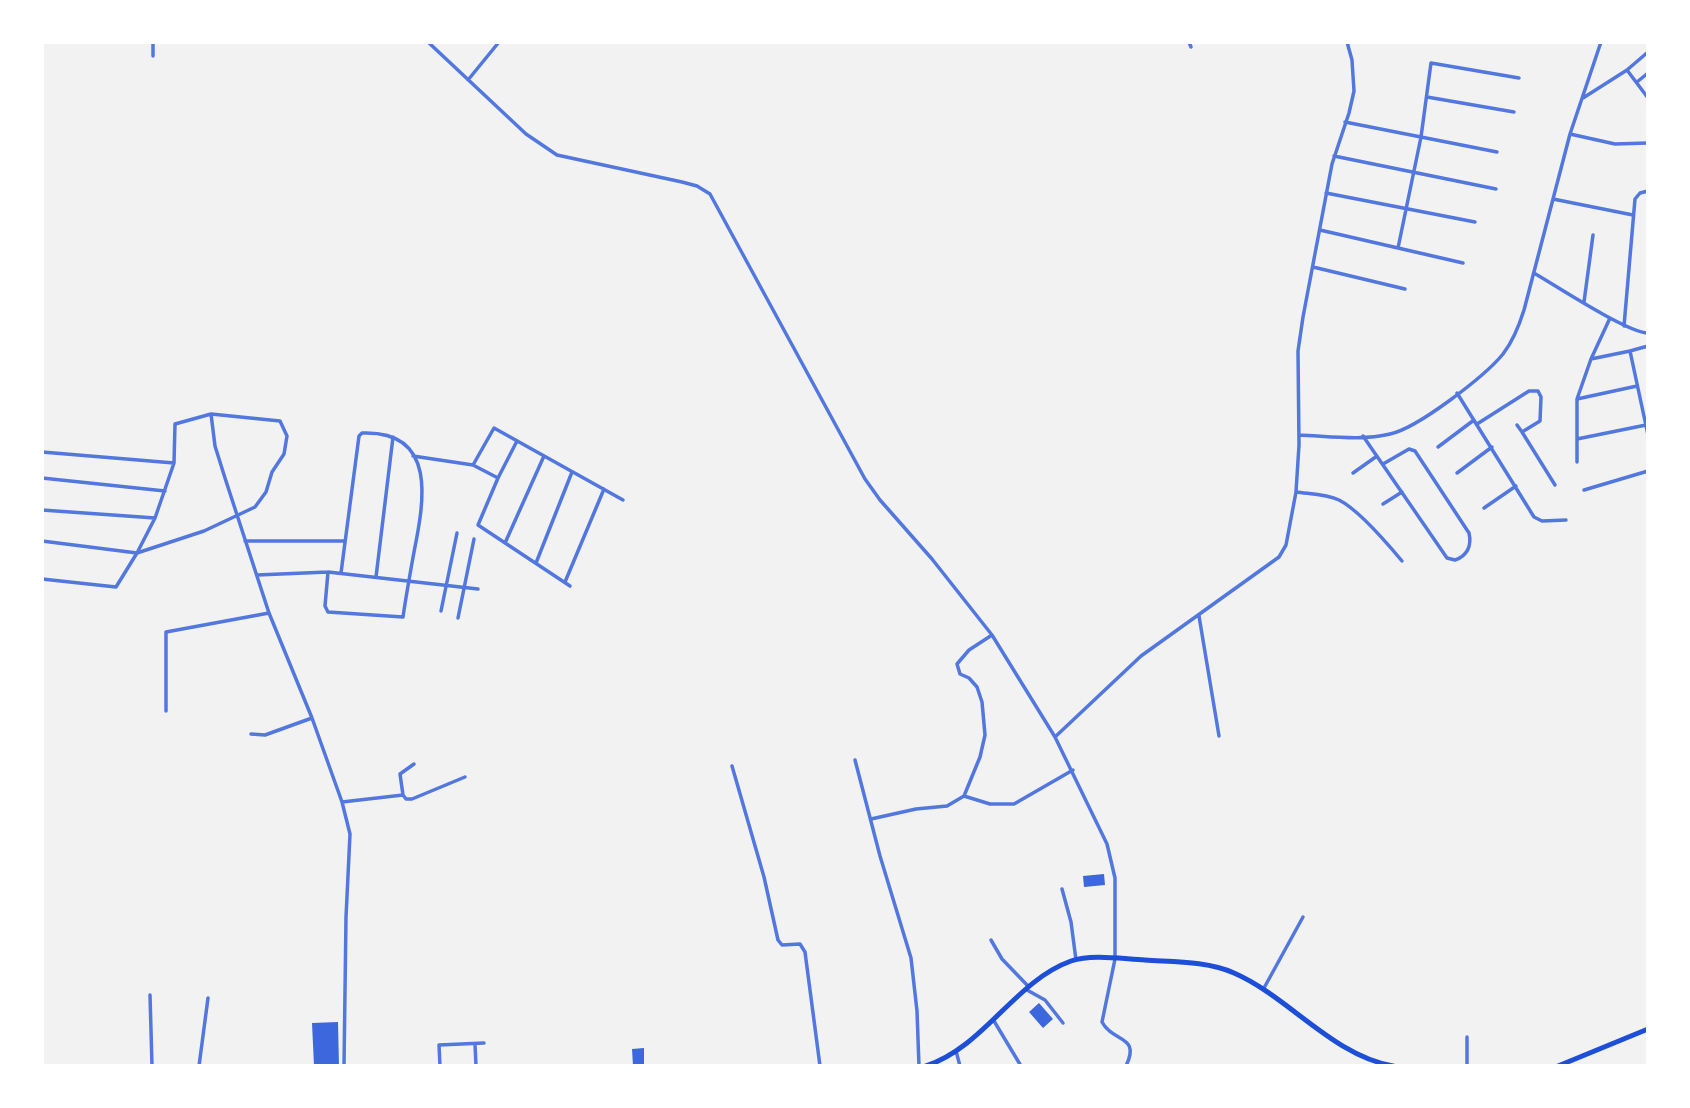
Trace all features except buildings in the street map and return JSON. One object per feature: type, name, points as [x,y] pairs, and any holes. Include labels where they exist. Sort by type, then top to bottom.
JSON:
[{"type":"highway","points":[[926,1066],[956,1051],[1049,971],[1076,960],[1115,959],[1222,968],[1238,974],[1357,1052],[1393,1066]]},
{"type":"highway","points":[[1559,1066],[1648,1029]]},
{"type":"street","points":[[153,42],[153,57]]},
{"type":"street","points":[[428,42],[526,134],[556,155],[682,182],[697,186],[710,194],[865,479],[992,635],[1073,770],[1111,852],[1115,878],[1115,959],[1102,1022],[1131,1047],[1132,1052],[1126,1066]]},
{"type":"street","points":[[468,80],[499,42]]},
{"type":"street","points":[[1055,737],[1141,656],[1279,557],[1286,545],[1296,492],[1299,435],[1298,351],[1326,193],[1354,91],[1352,60],[1347,42]]},
{"type":"street","points":[[1299,435],[1378,436],[1400,431],[1411,426],[1492,366],[1509,346],[1524,310],[1570,134],[1601,42]]},
{"type":"street","points":[[1582,99],[1627,70],[1648,52]]},
{"type":"street","points":[[1398,248],[1421,137],[1431,63],[1519,78]]},
{"type":"street","points":[[1627,70],[1648,97]]},
{"type":"street","points":[[1636,82],[1648,73]]},
{"type":"street","points":[[1427,97],[1514,112]]},
{"type":"street","points":[[1345,122],[1497,152]]},
{"type":"street","points":[[1570,134],[1615,144],[1648,143]]},
{"type":"street","points":[[1334,156],[1496,189]]},
{"type":"street","points":[[1624,326],[1636,196],[1648,191]]},
{"type":"street","points":[[1326,193],[1475,222]]},
{"type":"street","points":[[1553,199],[1633,215]]},
{"type":"street","points":[[1320,230],[1463,262]]},
{"type":"street","points":[[1584,302],[1593,235]]},
{"type":"street","points":[[1313,267],[1405,289]]},
{"type":"street","points":[[1534,273],[1624,326],[1648,333]]},
{"type":"street","points":[[1577,462],[1577,399],[1591,359],[1610,318]]},
{"type":"street","points":[[1591,359],[1648,346]]},
{"type":"street","points":[[1630,351],[1648,435]]},
{"type":"street","points":[[1577,399],[1637,386]]},
{"type":"street","points":[[1438,447],[1534,389],[1541,397],[1541,418],[1539,423],[1522,432]]},
{"type":"street","points":[[1457,393],[1536,520],[1566,520]]},
{"type":"street","points":[[211,414],[215,446],[237,516],[270,613],[342,802],[350,834],[344,1066]]},
{"type":"street","points":[[42,541],[137,553],[204,531],[255,507],[266,492],[272,472],[284,454],[287,436],[280,421],[211,414],[176,424],[174,463],[165,491],[155,518],[137,553],[116,587],[42,579]]},
{"type":"street","points":[[1517,425],[1555,485]]},
{"type":"street","points":[[1577,439],[1646,425]]},
{"type":"street","points":[[473,466],[494,428],[623,499]]},
{"type":"street","points":[[328,572],[325,606],[328,612],[402,617],[423,510],[423,482],[421,469],[414,456],[401,440],[393,436],[369,432],[359,436],[341,573]]},
{"type":"street","points":[[376,577],[393,436]]},
{"type":"street","points":[[1363,436],[1447,558],[1455,560],[1465,555],[1470,544],[1469,533],[1415,451],[1409,449],[1383,464]]},
{"type":"street","points":[[517,441],[478,525],[570,586]]},
{"type":"street","points":[[1457,473],[1492,447]]},
{"type":"street","points":[[42,452],[174,463]]},
{"type":"street","points":[[414,456],[473,466],[498,478]]},
{"type":"street","points":[[505,542],[544,456]]},
{"type":"street","points":[[1353,473],[1377,456]]},
{"type":"street","points":[[1584,490],[1648,471]]},
{"type":"street","points":[[536,564],[572,472]]},
{"type":"street","points":[[42,478],[165,491]]},
{"type":"street","points":[[1484,508],[1516,485]]},
{"type":"street","points":[[565,582],[604,489]]},
{"type":"street","points":[[1296,492],[1328,496],[1346,504],[1385,540],[1402,561]]},
{"type":"street","points":[[1382,504],[1402,492]]},
{"type":"street","points":[[42,510],[155,518]]},
{"type":"street","points":[[441,611],[457,533]]},
{"type":"street","points":[[458,618],[474,539]]},
{"type":"street","points":[[246,541],[345,541]]},
{"type":"street","points":[[257,575],[328,572],[478,589]]},
{"type":"street","points":[[166,710],[166,632],[270,613]]},
{"type":"street","points":[[1199,616],[1219,736]]},
{"type":"street","points":[[871,819],[916,809],[947,806],[964,796],[980,757],[985,735],[982,702],[977,687],[960,674],[957,664],[969,650],[992,635]]},
{"type":"street","points":[[251,734],[265,735],[312,718]]},
{"type":"street","points":[[855,760],[911,958],[919,1066]]},
{"type":"street","points":[[414,764],[400,774],[403,795],[408,799],[465,777]]},
{"type":"street","points":[[732,766],[764,877],[778,940],[782,945],[800,944],[805,952],[820,1066]]},
{"type":"street","points":[[964,796],[990,804],[1014,804],[1073,770]]},
{"type":"street","points":[[342,802],[403,795]]},
{"type":"street","points":[[1062,889],[1071,922],[1076,960]]},
{"type":"street","points":[[1263,990],[1303,917]]},
{"type":"street","points":[[991,940],[1002,959],[1028,988],[1045,1000],[1063,1023]]},
{"type":"street","points":[[150,995],[152,1066]]},
{"type":"street","points":[[199,1066],[208,998]]},
{"type":"street","points":[[994,1021],[1021,1066]]},
{"type":"street","points":[[1466,1066],[1467,1037]]},
{"type":"street","points":[[475,1043],[476,1066]]},
{"type":"street","points":[[440,1066],[439,1045],[484,1043]]},
{"type":"street","points":[[956,1051],[960,1066]]}]
